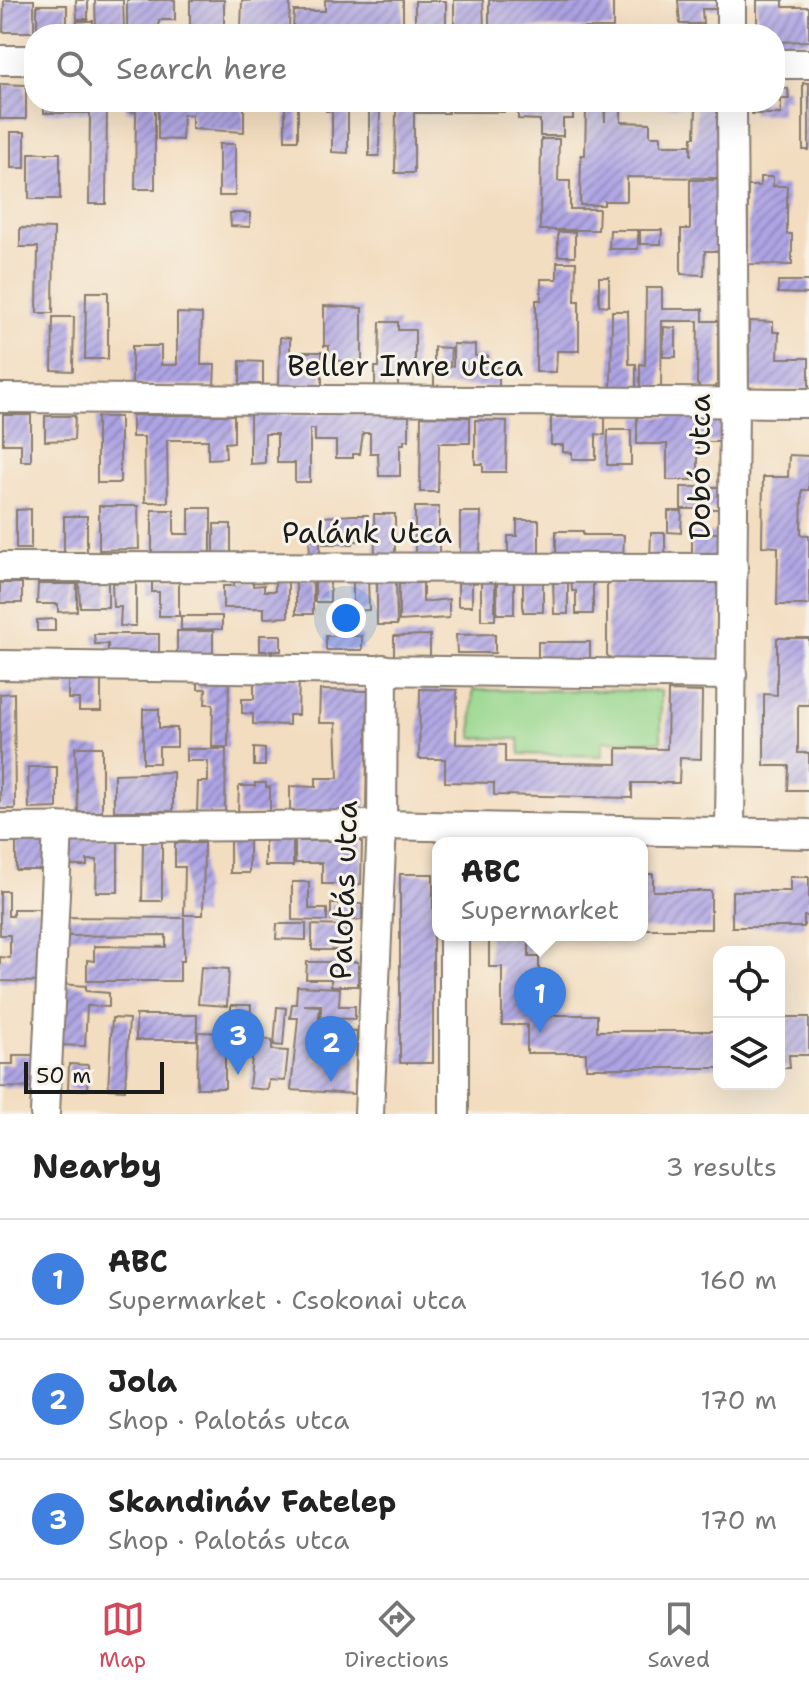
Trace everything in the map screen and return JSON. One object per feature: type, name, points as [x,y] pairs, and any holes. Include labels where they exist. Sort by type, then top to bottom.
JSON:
[{"type":"street","points":[[731,0],[731,24]]},
{"type":"street","points":[[0,60],[24,60]]},
{"type":"street","points":[[785,64],[809,64]]},
{"type":"street","name":"Dobó utca","points":[[730,832],[734,401],[732,112]]},
{"type":"street","name":"Beller Imre utca","points":[[0,398],[809,403]]},
{"type":"street","name":"Palánk utca","points":[[0,567],[733,568]]},
{"type":"street","points":[[0,665],[732,675]]},
{"type":"street","name":"Palotás utca","points":[[369,1114],[382,825],[383,669]]},
{"type":"street","points":[[0,828],[382,825],[455,835],[809,834]]},
{"type":"street","points":[[45,1114],[58,827]]},
{"type":"street","points":[[454,941],[454,1114]]},
{"type":"green space","points":[[473,690],[661,691],[661,741],[603,741],[602,756],[520,754],[519,739],[472,738]]},
{"type":"building","points":[[4,0],[34,0],[34,24],[24,24],[24,32],[3,32]]},
{"type":"building","points":[[76,0],[88,0],[88,19],[77,19]]},
{"type":"building","points":[[95,0],[123,0],[124,24],[96,24]]},
{"type":"building","points":[[127,0],[175,0],[175,20],[159,20],[159,24],[127,24]]},
{"type":"building","points":[[190,0],[224,0],[224,24],[190,24]]},
{"type":"building","points":[[290,0],[289,24],[241,24],[242,1]]},
{"type":"building","points":[[325,0],[403,0],[403,24],[293,24],[294,11],[325,11]]},
{"type":"building","points":[[454,0],[483,0],[484,24],[454,24]]},
{"type":"building","points":[[489,0],[613,0],[613,24],[489,24]]},
{"type":"building","points":[[678,0],[719,0],[719,9],[702,9],[703,24],[680,24]]},
{"type":"building","points":[[757,0],[783,0],[783,7],[809,7],[809,41],[785,42],[785,24],[757,24]]},
{"type":"building","points":[[415,1],[446,1],[446,24],[415,24]]},
{"type":"building","points":[[37,5],[67,5],[67,24],[37,24]]},
{"type":"building","points":[[77,21],[93,21],[93,24],[77,24]]},
{"type":"building","points":[[803,83],[809,83],[809,150],[803,150]]},
{"type":"building","points":[[0,84],[24,85],[26,119],[0,119]]},
{"type":"building","points":[[107,112],[106,204],[89,204],[90,113],[44,113]]},
{"type":"building","points":[[136,112],[155,112],[155,189],[135,189]]},
{"type":"building","points":[[158,112],[244,112],[244,132],[192,129],[192,115],[183,114],[182,140],[158,139]]},
{"type":"building","points":[[285,112],[298,112],[298,140],[285,140]]},
{"type":"building","points":[[332,112],[348,112],[348,153],[332,152]]},
{"type":"building","points":[[369,112],[380,112],[379,156],[369,156]]},
{"type":"building","points":[[396,112],[448,112],[414,113],[414,173],[395,173]]},
{"type":"building","points":[[518,112],[573,112],[573,119],[563,119],[563,136],[540,136],[540,120],[518,119]]},
{"type":"building","points":[[586,112],[604,112],[605,122],[605,112],[621,112],[621,122],[650,123],[650,136],[661,136],[661,145],[691,145],[691,156],[696,112],[722,112],[721,178],[627,177],[627,201],[580,205]]},
{"type":"building","points":[[752,112],[781,112],[781,114]]},
{"type":"building","points":[[11,132],[25,132],[25,168],[11,168]]},
{"type":"building","points":[[541,139],[559,139],[558,181],[570,181],[570,209],[599,209],[598,230],[540,230]]},
{"type":"building","points":[[219,144],[235,144],[235,196],[219,196]]},
{"type":"building","points":[[29,153],[60,153],[60,199],[29,199]]},
{"type":"building","points":[[760,177],[773,177],[773,186],[787,186],[787,234],[792,234],[792,265],[748,264],[748,186],[760,186]]},
{"type":"building","points":[[690,180],[721,180],[720,251],[705,251],[704,275],[681,274],[681,229],[690,229]]},
{"type":"building","points":[[230,213],[250,213],[250,227],[231,226]]},
{"type":"building","points":[[20,228],[54,229],[53,313],[37,313],[38,247],[20,247]]},
{"type":"building","points":[[610,230],[638,230],[638,249],[609,249]]},
{"type":"building","points":[[640,230],[662,230],[661,244],[640,244]]},
{"type":"building","points":[[558,232],[575,232],[575,256],[558,256]]},
{"type":"building","points":[[557,262],[576,262],[579,351],[557,351],[556,372],[536,372],[536,300],[541,300],[541,279],[557,279]]},
{"type":"building","points":[[599,277],[609,277],[609,306],[599,305]]},
{"type":"building","points":[[778,281],[809,281],[809,294],[778,293]]},
{"type":"building","points":[[646,288],[662,288],[662,309],[703,309],[703,321],[718,321],[718,384],[712,389],[702,389],[697,384],[698,321],[662,321],[661,387],[640,387],[640,364],[645,365]]},
{"type":"building","points":[[86,292],[108,292],[108,359],[85,359]]},
{"type":"building","points":[[324,306],[362,308],[362,362],[329,360],[329,346],[324,346]]},
{"type":"building","points":[[612,311],[628,311],[629,364],[636,364],[636,387],[611,387]]},
{"type":"building","points":[[177,313],[202,314],[201,365],[215,365],[214,386],[132,385],[132,346],[161,346],[161,365],[177,365]]},
{"type":"building","points":[[53,317],[74,317],[73,371],[52,370]]},
{"type":"building","points":[[749,321],[773,322],[773,332],[779,332],[778,358],[809,358],[809,389],[748,388]]},
{"type":"building","points":[[380,322],[398,322],[398,330],[415,330],[415,373],[398,373],[398,386],[375,386],[375,367],[379,367]]},
{"type":"building","points":[[664,327],[676,328],[676,357],[663,357]]},
{"type":"building","points":[[280,337],[290,338],[290,352],[322,352],[322,386],[279,386]]},
{"type":"building","points":[[453,344],[475,345],[475,356],[488,356],[488,367],[499,367],[499,387],[434,386],[434,347],[451,348],[450,366],[453,366]]},
{"type":"building","points":[[240,361],[263,362],[263,384],[240,384]]},
{"type":"building","points":[[379,413],[409,416],[409,440],[400,444],[400,476],[379,476],[378,453],[370,453],[370,433],[363,433],[360,454],[353,454],[353,458],[336,458],[336,441],[315,441],[315,429],[310,429],[310,482],[295,482],[295,463],[277,463],[277,434],[265,434],[265,463],[250,464],[250,414]]},
{"type":"building","points":[[3,415],[31,415],[31,461],[21,461],[21,444],[3,444]]},
{"type":"building","points":[[132,415],[234,415],[234,442],[225,443],[226,458],[208,459],[208,440],[167,440],[168,502],[145,502],[144,437],[132,437]]},
{"type":"building","points":[[45,416],[75,416],[74,440],[45,441]]},
{"type":"building","points":[[421,416],[470,417],[470,443],[439,443],[438,492],[420,492]]},
{"type":"building","points":[[97,417],[120,417],[120,483],[97,483]]},
{"type":"building","points":[[551,417],[605,417],[605,435],[596,434],[596,459],[572,459],[572,453],[563,452],[563,445],[551,445]]},
{"type":"building","points":[[637,417],[723,417],[723,442],[698,442],[698,480],[667,480],[667,444],[637,444]]},
{"type":"building","points":[[475,420],[507,421],[506,472],[483,472],[483,464],[475,464]]},
{"type":"building","points":[[608,430],[631,430],[631,465],[607,465]]},
{"type":"building","points":[[789,455],[809,456],[809,490],[802,490],[801,535],[809,535],[809,605],[777,605],[778,547],[762,546],[763,477],[788,477]]},
{"type":"building","points":[[681,487],[726,487],[726,509],[681,509]]},
{"type":"building","points":[[99,506],[138,506],[139,549],[99,550]]},
{"type":"building","points":[[415,507],[439,507],[439,557],[415,557]]},
{"type":"building","points":[[189,508],[211,508],[211,554],[152,555],[152,510],[174,510],[174,534],[189,534]]},
{"type":"building","points":[[31,509],[31,549],[16,549],[16,510]]},
{"type":"building","points":[[668,511],[682,511],[681,533],[668,532]]},
{"type":"building","points":[[460,512],[481,512],[480,558],[460,558]]},
{"type":"building","points":[[374,514],[395,514],[395,556],[375,556]]},
{"type":"building","points":[[368,515],[368,541],[323,544],[323,517]]},
{"type":"building","points":[[64,516],[87,516],[87,552],[64,552]]},
{"type":"building","points":[[517,520],[539,520],[539,559],[508,559],[508,536],[517,536]]},
{"type":"building","points":[[214,524],[231,524],[231,554],[214,554]]},
{"type":"building","points":[[556,531],[583,531],[583,535],[624,535],[623,559],[556,559]]},
{"type":"building","points":[[651,533],[665,533],[665,559],[650,559]]},
{"type":"building","points":[[692,533],[725,533],[725,559],[692,559]]},
{"type":"building","points":[[309,539],[320,539],[320,553],[310,553]]},
{"type":"building","points":[[497,575],[514,575],[514,614],[497,614]]},
{"type":"building","points":[[481,576],[495,576],[495,620],[481,620]]},
{"type":"building","points":[[523,576],[543,576],[543,612],[523,612]]},
{"type":"building","points":[[571,576],[593,576],[593,614],[576,614],[576,591],[572,591]]},
{"type":"building","points":[[353,577],[368,577],[369,610],[353,611]]},
{"type":"building","points":[[377,577],[396,577],[397,625],[377,625]]},
{"type":"building","points":[[568,577],[568,614],[554,614],[553,578]]},
{"type":"building","points":[[711,577],[719,588],[719,657],[709,666],[616,664],[607,655],[607,586],[617,579]]},
{"type":"building","points":[[152,579],[179,579],[179,616],[159,616],[159,592],[152,592]]},
{"type":"building","points":[[315,579],[330,579],[330,602],[315,602]]},
{"type":"building","points":[[458,580],[472,580],[472,606],[458,606]]},
{"type":"building","points":[[234,581],[253,581],[253,586],[264,585],[264,591],[275,591],[275,581],[288,581],[288,617],[264,618],[264,608],[223,608],[223,586],[234,586]]},
{"type":"building","points":[[313,581],[313,614],[296,614],[296,582]]},
{"type":"building","points":[[79,582],[108,582],[108,607],[80,607]]},
{"type":"building","points":[[136,582],[136,626],[120,626],[121,607],[113,607],[112,583]]},
{"type":"building","points":[[0,583],[22,583],[22,603],[0,603]]},
{"type":"building","points":[[399,583],[423,583],[423,602],[449,599],[449,618],[399,621]]},
{"type":"building","points":[[38,584],[77,584],[77,611],[58,612],[58,604],[37,604]]},
{"type":"building","points":[[181,616],[222,616],[222,629],[181,630]]},
{"type":"building","points":[[55,619],[55,631],[37,631],[37,620]]},
{"type":"building","points":[[177,631],[213,631],[213,657],[177,657]]},
{"type":"building","points":[[94,634],[159,634],[159,655],[108,656],[108,644],[95,644]]},
{"type":"building","points":[[495,634],[495,653],[457,653],[456,635]]},
{"type":"building","points":[[260,635],[281,635],[281,651],[260,651]]},
{"type":"building","points":[[430,635],[430,658],[394,656],[394,636]]},
{"type":"building","points":[[326,636],[362,636],[362,650],[326,650]]},
{"type":"building","points":[[777,638],[809,638],[809,705],[798,705],[798,753],[809,753],[809,790],[788,790],[789,766],[764,766],[764,694],[777,695]]},
{"type":"building","points":[[538,642],[590,642],[590,661],[538,662]]},
{"type":"building","points":[[68,677],[101,677],[101,711],[79,711],[79,699],[68,699]]},
{"type":"building","points":[[198,677],[229,677],[228,747],[212,747],[213,704],[205,704],[206,689],[198,689]]},
{"type":"building","points":[[254,677],[299,678],[298,715],[289,715],[289,725],[253,724],[253,714],[242,713],[242,699],[254,699]]},
{"type":"building","points":[[420,689],[457,690],[456,744],[505,745],[505,762],[617,764],[617,748],[667,749],[668,691],[702,692],[701,759],[680,758],[679,783],[632,783],[632,798],[494,795],[494,783],[445,782],[445,759],[419,759]]},
{"type":"building","points":[[320,690],[368,691],[366,813],[290,812],[290,786],[316,787],[316,778],[338,778],[336,723],[319,723]]},
{"type":"building","points":[[14,693],[15,809],[0,809],[0,694]]},
{"type":"building","points":[[143,709],[159,709],[159,728],[177,728],[177,747],[159,747],[159,763],[143,763]]},
{"type":"building","points":[[75,747],[102,747],[102,812],[78,812]]},
{"type":"building","points":[[254,748],[265,749],[265,766],[254,766]]},
{"type":"building","points":[[186,749],[226,749],[225,814],[197,813],[198,782],[208,782],[208,761],[186,761]]},
{"type":"building","points":[[28,767],[57,767],[57,808],[29,809]]},
{"type":"building","points":[[173,772],[173,811],[114,811],[114,774]]},
{"type":"building","points":[[255,783],[266,783],[266,787],[270,787],[270,814],[238,814],[239,786],[255,786]]},
{"type":"building","points":[[16,837],[50,838],[50,870],[16,870]]},
{"type":"building","points":[[67,838],[118,838],[118,892],[96,892],[97,860],[87,860],[87,866],[67,866]]},
{"type":"building","points":[[265,839],[293,839],[293,866],[265,866]]},
{"type":"building","points":[[143,841],[162,841],[162,901],[142,901]]},
{"type":"building","points":[[230,841],[249,841],[249,873],[230,873]]},
{"type":"building","points":[[295,841],[362,841],[361,884],[322,884],[322,863],[295,863]]},
{"type":"building","points":[[175,843],[204,843],[203,915],[184,915],[185,867],[175,867]]},
{"type":"building","points":[[400,874],[432,874],[433,1063],[400,1063]]},
{"type":"building","points":[[648,874],[653,874],[653,891],[711,891],[711,929],[648,929]]},
{"type":"building","points":[[790,877],[809,877],[809,916],[804,916],[804,927],[732,927],[732,891],[790,891]]},
{"type":"building","points":[[292,882],[309,882],[309,909],[327,909],[327,921],[292,920]]},
{"type":"building","points":[[0,891],[8,891],[8,916],[13,916],[13,909],[39,909],[39,917],[44,917],[42,982],[0,981],[0,957],[10,958],[10,935],[0,935]]},
{"type":"building","points":[[331,904],[362,904],[362,920],[331,920]]},
{"type":"building","points":[[63,917],[184,918],[184,961],[180,961],[180,981],[87,981],[87,960],[94,961],[94,946],[166,947],[166,935],[63,936]]},
{"type":"building","points":[[277,924],[306,924],[306,940],[276,939]]},
{"type":"building","points":[[312,925],[346,926],[346,950],[312,950]]},
{"type":"building","points":[[489,941],[529,941],[529,957],[539,957],[539,1015],[597,1015],[597,1031],[713,1031],[713,1068],[586,1068],[586,1053],[527,1053],[527,1025],[502,1025],[502,967],[489,967]]},
{"type":"building","points":[[307,962],[358,962],[358,986],[331,986],[331,979],[306,979]]},
{"type":"building","points":[[201,967],[229,969],[227,1006],[198,1004]]},
{"type":"building","points":[[60,984],[86,986],[86,991],[109,993],[109,1007],[87,1006],[85,1046],[57,1045]]},
{"type":"building","points":[[297,986],[340,988],[339,1006],[355,1006],[355,1019],[321,1018],[321,1005],[304,1005],[320,1006],[315,1060],[334,1061],[336,1030],[357,1031],[355,1094],[291,1090],[298,1018],[290,1018],[292,1004],[296,1004]]},
{"type":"building","points":[[231,1005],[251,1005],[250,1025],[231,1025]]},
{"type":"building","points":[[277,1007],[286,1008],[283,1046],[274,1045]]},
{"type":"building","points":[[136,1015],[197,1015],[197,1040],[136,1040]]},
{"type":"building","points":[[785,1017],[809,1017],[809,1055],[789,1055],[790,1068],[785,1068]]},
{"type":"building","points":[[112,1018],[129,1019],[125,1090],[108,1089]]},
{"type":"building","points":[[198,1032],[225,1033],[225,1088],[197,1088]]},
{"type":"building","points":[[254,1038],[272,1040],[272,1050],[288,1051],[285,1081],[269,1080],[268,1090],[249,1088]]},
{"type":"building","points":[[13,1055],[38,1055],[37,1088],[0,1087],[0,1064],[13,1064]]},
{"type":"building","points":[[69,1064],[88,1065],[87,1090],[68,1089]]},
{"type":"place","name":"ABC","points":[[540,1033]]},
{"type":"place","name":"Skandináv Fatelep","points":[[238,1075]]},
{"type":"place","name":"Jola","points":[[331,1082]]}]
